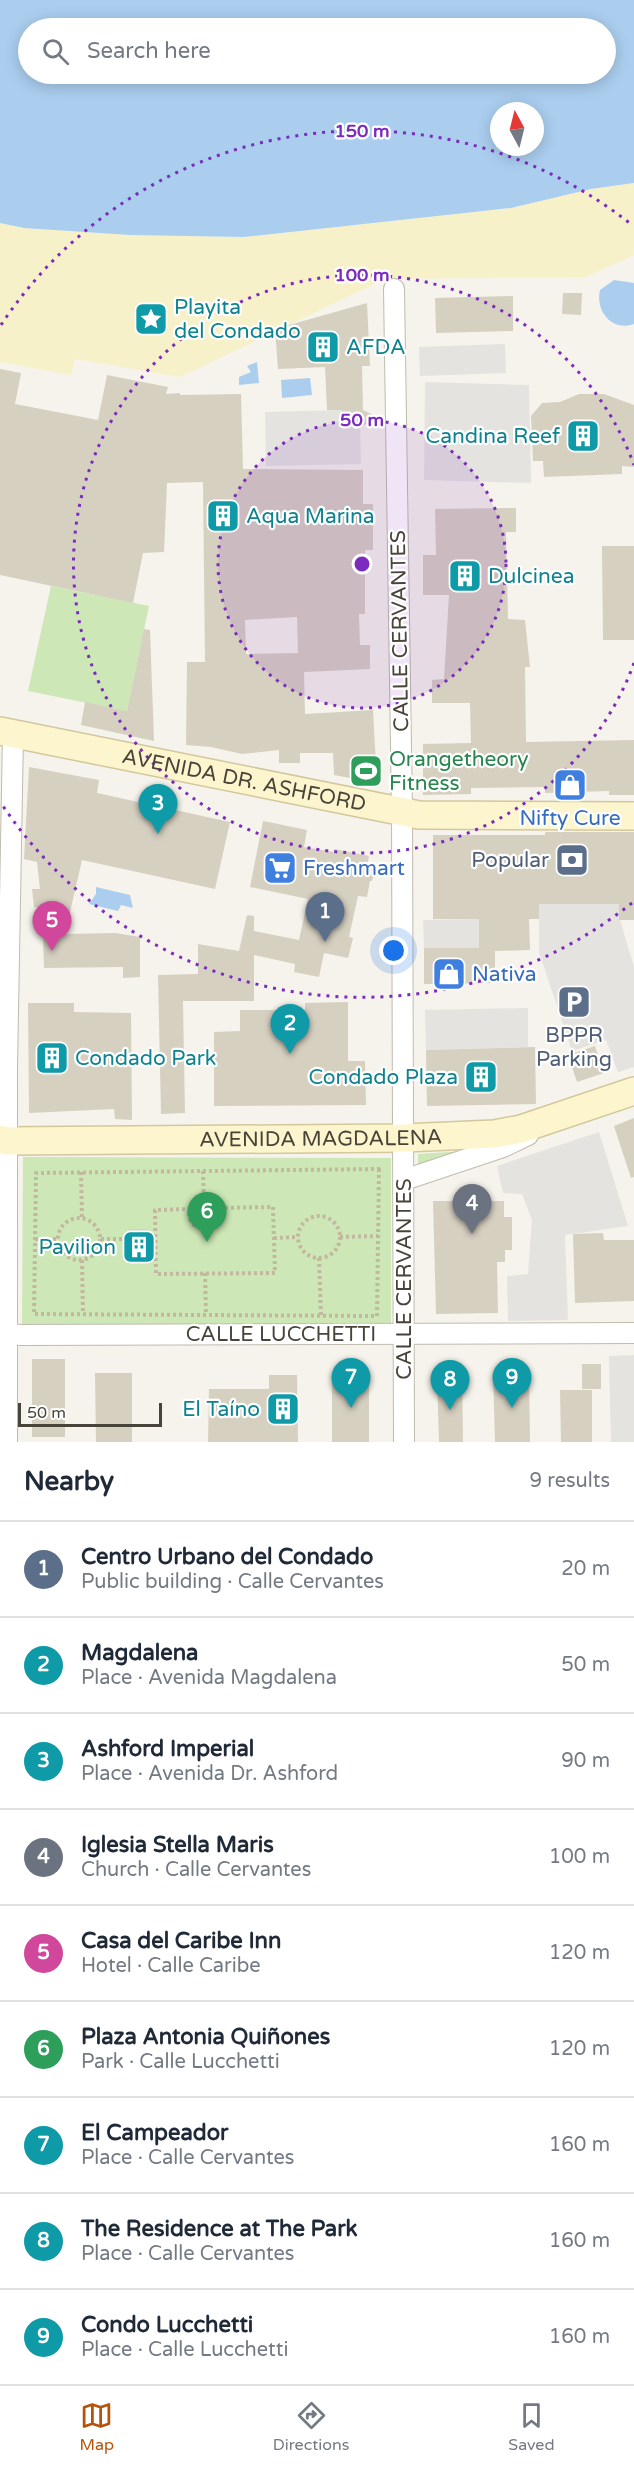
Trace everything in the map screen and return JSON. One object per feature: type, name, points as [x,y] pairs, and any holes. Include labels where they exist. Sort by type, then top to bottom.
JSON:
[{"type":"street","name":"CALLE CERVANTES","points":[[394,289],[402,812],[404,1442]]},
{"type":"street","name":"AVENIDA DR. ASHFORD","points":[[7,733],[419,815],[634,816]]},
{"type":"street","points":[[7,733],[3,1140],[3,1333],[7,1442]]},
{"type":"street","name":"AVENIDA MAGDALENA","points":[[3,1140],[404,1138],[494,1134],[521,1129],[634,1090]]},
{"type":"street","points":[[404,1180],[504,1147],[536,1130],[544,1120]]},
{"type":"street","name":"CALLE LUCCHETTI","points":[[3,1333],[20,1335],[634,1333]]},
{"type":"path","points":[[379,1169],[377,1316],[34,1314],[36,1173],[203,1171],[379,1169]]},
{"type":"path","points":[[203,1171],[204,1201]]},
{"type":"path","points":[[81,1172],[82,1218]]},
{"type":"path","points":[[197,1202],[211,1203],[216,1208],[216,1220],[205,1228],[194,1224],[190,1216],[191,1209],[197,1202]]},
{"type":"path","points":[[191,1209],[155,1210],[156,1274],[275,1273],[273,1207],[216,1208]]},
{"type":"path","points":[[316,1216],[326,1217],[335,1223],[340,1237],[335,1251],[327,1257],[319,1258],[312,1257],[303,1251],[298,1237],[303,1223],[316,1216]]},
{"type":"path","points":[[82,1218],[95,1225],[101,1239],[95,1253],[82,1260],[68,1257],[61,1249],[58,1239],[63,1225],[82,1218]]},
{"type":"path","points":[[340,1237],[378,1236]]},
{"type":"path","points":[[274,1238],[298,1237]]},
{"type":"path","points":[[35,1239],[58,1239]]},
{"type":"path","points":[[101,1239],[129,1239]]},
{"type":"path","points":[[319,1258],[321,1316]]},
{"type":"path","points":[[82,1260],[82,1314]]},
{"type":"path","points":[[205,1274],[206,1315]]},
{"type":"green space","points":[[51,586],[149,606],[127,711],[28,691]]},
{"type":"green space","points":[[482,1150],[418,1170],[418,1154]]},
{"type":"green space","points":[[23,1157],[391,1158],[391,1327],[22,1327]]},
{"type":"sand","name":"Playita del Condado","points":[[634,183],[634,255],[586,277],[385,279],[180,377],[75,359],[71,375],[0,362],[0,223],[24,228],[130,235],[244,237],[511,208],[591,189]]},
{"type":"shaded area","points":[[505,344],[506,373],[420,376],[419,347]]},
{"type":"shaded area","points":[[425,382],[529,385],[531,483],[424,480]]},
{"type":"shaded area","points":[[342,410],[342,426],[360,426],[361,464],[266,466],[265,412]]},
{"type":"shaded area","name":"BPPR Parking","points":[[539,904],[619,904],[620,920],[634,967],[634,1067],[618,1072],[606,1040],[572,1051],[539,952]]},
{"type":"shaded area","points":[[479,919],[479,948],[424,948],[423,920]]},
{"type":"shaded area","points":[[528,1008],[528,1047],[426,1050],[425,1010]]},
{"type":"shaded area","points":[[599,1132],[628,1226],[565,1235],[568,1320],[508,1321],[507,1276],[528,1274],[532,1220],[522,1194],[503,1193],[497,1166]]},
{"type":"shaded area","points":[[634,1355],[634,1442],[611,1442],[609,1356]]},
{"type":"water","points":[[0,0],[634,0],[634,183],[591,189],[511,208],[244,237],[130,235],[24,228],[0,223]]},
{"type":"water","points":[[614,280],[634,283],[634,324],[619,325],[607,318],[603,312],[599,298],[600,290]]},
{"type":"water","points":[[257,362],[259,383],[239,385],[239,377],[251,372],[247,366]]},
{"type":"water","points":[[310,378],[312,395],[282,398],[281,380]]},
{"type":"water","points":[[96,887],[130,895],[133,908],[121,905],[118,911],[89,904],[96,894]]},
{"type":"building","points":[[563,293],[582,293],[581,315],[562,314]]},
{"type":"building","points":[[513,296],[513,331],[436,333],[435,298]]},
{"type":"building","name":"AFDA","points":[[367,303],[370,366],[362,366],[363,410],[384,420],[363,425],[343,425],[342,410],[327,410],[325,367],[278,369],[275,329]]},
{"type":"building","points":[[0,369],[21,373],[15,404],[98,420],[107,375],[168,387],[166,394],[241,394],[243,469],[363,470],[363,504],[373,504],[373,550],[365,550],[365,614],[359,614],[360,645],[370,645],[370,669],[304,672],[305,714],[373,710],[377,783],[334,775],[333,753],[300,753],[300,763],[279,763],[279,750],[242,754],[211,747],[186,745],[187,662],[205,662],[203,482],[167,483],[164,552],[143,553],[133,603],[0,575]],"holes":[[[297,617],[298,653],[246,654],[245,620]]]},
{"type":"building","name":"Candina Reef","points":[[579,394],[604,394],[634,405],[634,467],[622,466],[622,474],[544,477],[543,461],[533,461],[531,416],[542,403],[560,402]]},
{"type":"building","points":[[516,508],[516,532],[506,532],[508,619],[525,620],[530,667],[525,667],[526,742],[634,740],[634,795],[609,795],[609,791],[545,793],[545,787],[471,788],[471,794],[423,795],[423,744],[471,743],[470,703],[432,703],[432,680],[444,679],[449,595],[423,595],[423,555],[436,555],[435,509]]},
{"type":"building","points":[[602,546],[634,546],[634,640],[603,640]]},
{"type":"building","points":[[144,629],[150,630],[154,741],[81,725],[85,702],[127,711]]},
{"type":"building","points":[[29,767],[99,780],[97,793],[230,822],[215,889],[82,860],[65,934],[115,933],[140,937],[140,977],[123,978],[123,967],[44,968],[42,908],[34,907],[32,889],[40,889],[37,862],[24,859]]},
{"type":"building","points":[[263,821],[307,830],[304,847],[334,852],[334,849],[369,856],[367,866],[376,867],[367,897],[358,896],[349,937],[353,938],[348,958],[324,953],[319,977],[294,972],[295,964],[254,955],[254,1001],[183,1001],[185,1113],[161,1114],[158,975],[198,974],[198,944],[239,951],[247,915],[254,916],[254,931],[299,940],[308,899],[250,887]]},
{"type":"building","points":[[545,832],[634,832],[634,920],[619,920],[619,904],[539,904],[539,919],[529,919],[530,950],[495,951],[495,983],[424,984],[424,948],[479,948],[479,919],[433,919],[433,835],[545,835]]},
{"type":"building","points":[[348,1002],[348,1061],[365,1061],[366,1105],[214,1106],[214,1032],[240,1031],[240,1010],[305,1010],[305,1003]]},
{"type":"building","points":[[28,1003],[74,1003],[74,1012],[131,1013],[132,1120],[115,1119],[114,1109],[29,1113]]},
{"type":"building","points":[[595,1046],[604,1073],[577,1082],[568,1055]]},
{"type":"building","name":"Condado Plaza","points":[[535,1047],[536,1104],[427,1106],[426,1050]]},
{"type":"building","points":[[634,1118],[634,1177],[631,1178],[614,1126]]},
{"type":"building","points":[[433,1201],[504,1201],[504,1217],[512,1217],[512,1250],[505,1250],[505,1262],[497,1262],[498,1313],[436,1314]]},
{"type":"building","name":"Pavilion","points":[[129,1229],[148,1229],[148,1256],[130,1256]]},
{"type":"building","points":[[603,1233],[604,1240],[634,1240],[634,1301],[575,1303],[573,1234]]},
{"type":"building","points":[[32,1359],[65,1359],[65,1437],[32,1437]]},
{"type":"building","points":[[582,1364],[601,1364],[601,1389],[582,1389]]},
{"type":"building","points":[[462,1365],[463,1442],[439,1442],[437,1378],[442,1367]]},
{"type":"building","points":[[529,1372],[530,1442],[495,1442],[493,1373]]},
{"type":"building","points":[[95,1373],[132,1373],[132,1442],[96,1442]]},
{"type":"building","points":[[332,1373],[369,1374],[369,1442],[332,1442]]},
{"type":"building","points":[[269,1375],[297,1375],[298,1442],[208,1442],[209,1389],[269,1389]]},
{"type":"building","points":[[560,1390],[592,1390],[592,1442],[561,1442]]},
{"type":"place","name":"Playita del Condado","points":[[151,319]]},
{"type":"place","name":"AFDA","points":[[323,347]]},
{"type":"place","name":"Candina Reef","points":[[583,436]]},
{"type":"place","name":"Aqua Marina","points":[[223,516]]},
{"type":"place","name":"Dulcinea","points":[[465,576]]},
{"type":"place","name":"Orangetheory Fitness","points":[[366,771]]},
{"type":"place","name":"Nifty Cure","points":[[570,785]]},
{"type":"place","name":"Ashford Imperial","points":[[158,834]]},
{"type":"place","name":"Popular","points":[[572,860]]},
{"type":"place","name":"Freshmart","points":[[280,868]]},
{"type":"place","name":"Centro Urbano del Condado","points":[[325,942]]},
{"type":"place","name":"Casa del Caribe Inn","points":[[52,951]]},
{"type":"place","name":"Nativa","points":[[449,974]]},
{"type":"place","name":"BPPR Parking","points":[[574,1002]]},
{"type":"place","name":"Magdalena","points":[[290,1054]]},
{"type":"place","name":"Condado Park","points":[[52,1058]]},
{"type":"place","name":"Condado Plaza","points":[[481,1077]]},
{"type":"place","name":"Iglesia Stella Maris","points":[[472,1234]]},
{"type":"place","name":"Plaza Antonia Quiñones","points":[[207,1242]]},
{"type":"place","name":"Pavilion","points":[[139,1247]]},
{"type":"place","name":"El Campeador","points":[[351,1408]]},
{"type":"place","name":"Condo Lucchetti","points":[[512,1408]]},
{"type":"place","name":"El Taíno","points":[[283,1409]]},
{"type":"place","name":"The Residence at The Park","points":[[450,1410]]}]
